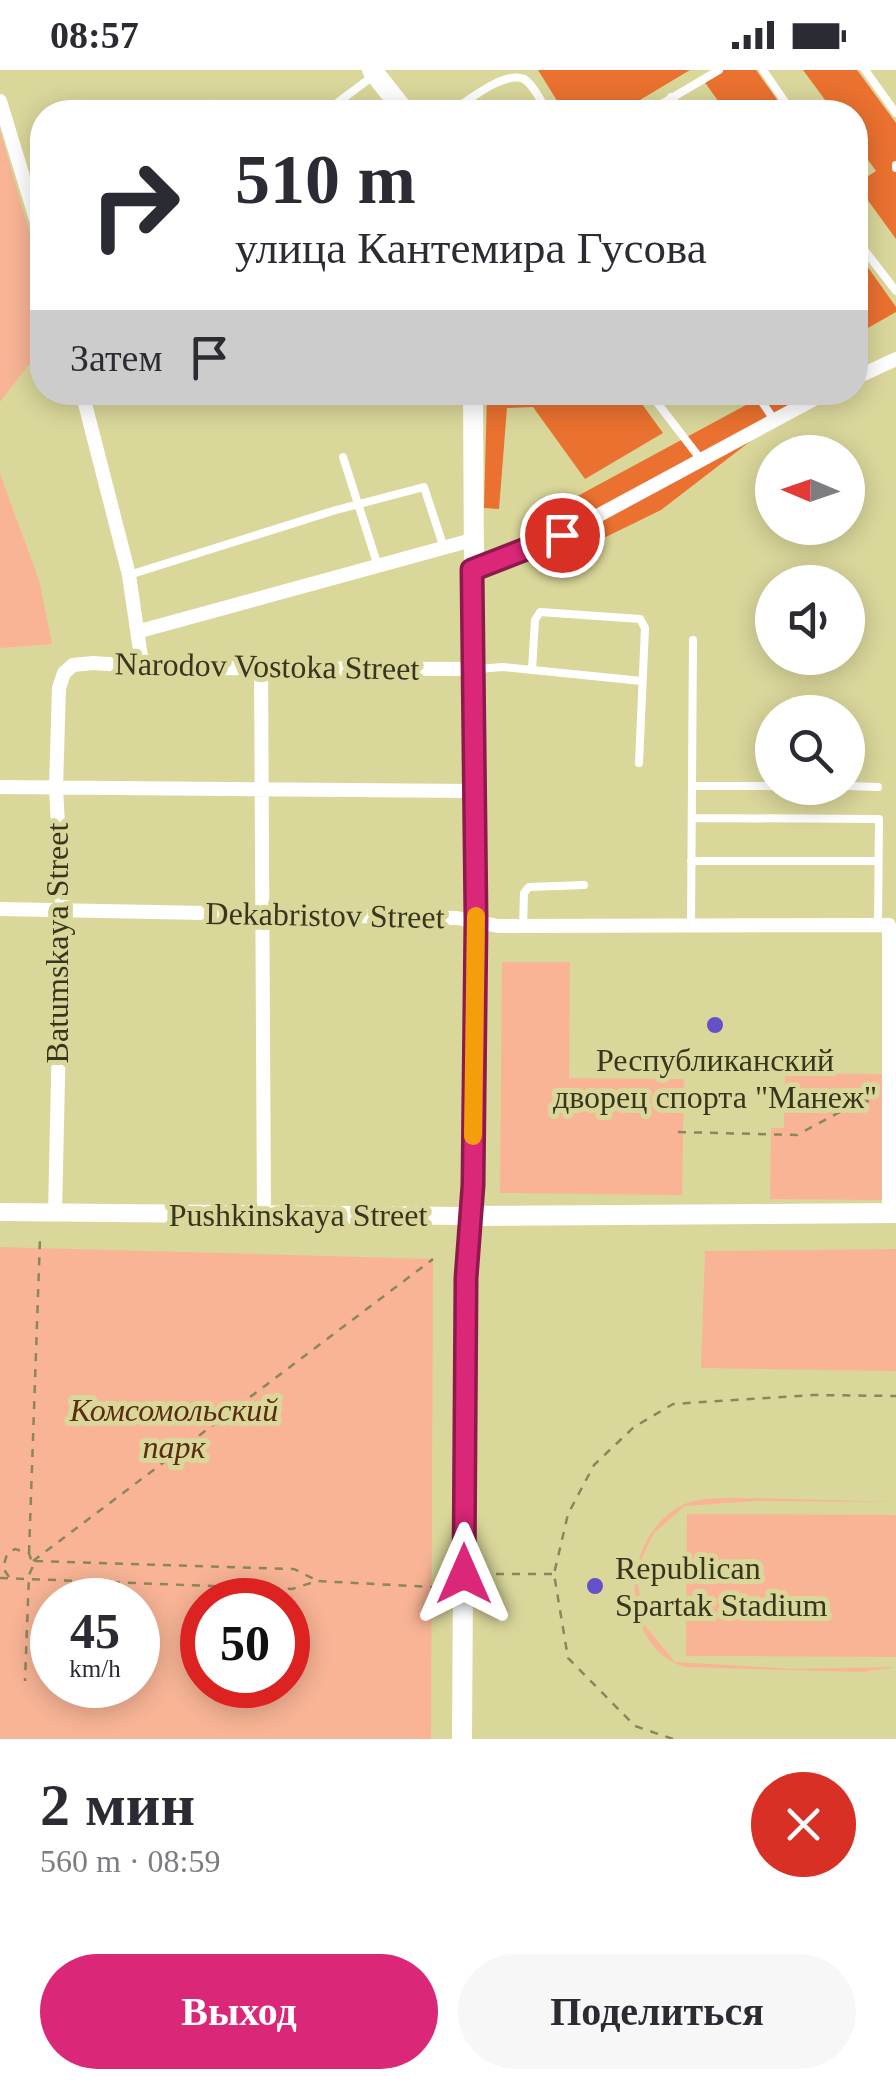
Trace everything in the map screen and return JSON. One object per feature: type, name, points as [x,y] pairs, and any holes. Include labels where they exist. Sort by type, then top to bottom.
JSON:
[{"type":"main road","points":[[374,72],[396,100]]},
{"type":"main road","points":[[462,1739],[476,920],[473,405]]},
{"type":"main road","name":"Pushkinskaya Street","points":[[470,1216],[892,1213]]},
{"type":"street","points":[[0,101],[30,200]]},
{"type":"street","points":[[868,372],[896,359]]},
{"type":"street","points":[[85,405],[129,575],[142,664]]},
{"type":"street","points":[[472,570],[562,535],[804,405]]},
{"type":"street","points":[[140,631],[472,540]]},
{"type":"street","name":"Narodov Vostoka Street","points":[[64,672],[73,665],[142,664],[166,668],[474,670]]},
{"type":"street","points":[[260,666],[264,1217]]},
{"type":"street","name":"Batumskaya Street","points":[[55,1214],[61,911],[56,788],[59,688],[64,672]]},
{"type":"street","points":[[0,788],[474,791]]},
{"type":"street","name":"Dekabristov Street","points":[[0,910],[264,912],[476,920],[523,926],[888,926]]},
{"type":"street","points":[[888,926],[892,1213]]},
{"type":"street","name":"Pushkinskaya Street","points":[[0,1212],[470,1216]]},
{"type":"lane","points":[[666,100],[719,70]]},
{"type":"lane","points":[[763,70],[784,100]]},
{"type":"lane","points":[[865,70],[896,113]]},
{"type":"lane","points":[[340,100],[374,72]]},
{"type":"lane","points":[[469,100],[506,76],[518,75],[528,81],[540,100]]},
{"type":"lane","points":[[868,255],[896,291]]},
{"type":"lane","points":[[659,405],[702,461]]},
{"type":"lane","points":[[764,405],[776,421]]},
{"type":"lane","points":[[343,457],[377,563]]},
{"type":"lane","points":[[129,575],[424,487],[443,545]]},
{"type":"lane","points":[[532,670],[535,620],[540,612],[636,618],[645,628],[639,763]]},
{"type":"lane","points":[[691,926],[693,640]]},
{"type":"lane","points":[[474,670],[532,670],[642,680]]},
{"type":"lane","points":[[692,786],[755,786]]},
{"type":"lane","points":[[865,786],[878,786]]},
{"type":"lane","points":[[692,818],[878,819],[878,861],[888,926]]},
{"type":"lane","points":[[692,861],[878,861]]},
{"type":"lane","points":[[523,926],[524,893],[529,888],[584,886]]},
{"type":"path","points":[[678,1132],[797,1135],[862,1100],[889,1105]]},
{"type":"path","points":[[33,1561],[28,1552],[40,1238]]},
{"type":"path","points":[[25,1681],[33,1561],[433,1259]]},
{"type":"path","points":[[673,1739],[636,1726],[568,1658],[554,1574],[568,1514],[594,1466],[634,1427],[673,1404],[813,1395],[896,1396]]},
{"type":"path","points":[[19,1580],[1,1566],[15,1549],[28,1552]]},
{"type":"path","points":[[33,1561],[294,1569],[317,1581]]},
{"type":"path","points":[[464,1574],[554,1574]]},
{"type":"path","points":[[0,1578],[292,1589],[317,1581],[432,1587]]},
{"type":"green space","points":[[0,130],[30,234],[30,363],[0,402]]},
{"type":"green space","points":[[0,474],[39,580],[52,644],[0,648]]},
{"type":"green space","points":[[502,962],[570,962],[569,1078],[684,1079],[682,1195],[500,1193]]},
{"type":"green space","points":[[785,1073],[884,1074],[883,1200],[770,1199],[771,1128],[784,1128]]},
{"type":"green space","name":"Комсомольский парк","points":[[0,1247],[433,1259],[431,1739],[0,1739]]},
{"type":"green space","points":[[896,1249],[896,1371],[701,1368],[705,1251]]},
{"type":"green space","points":[[718,1498],[896,1502],[757,1501],[685,1506],[654,1533],[638,1566],[644,1624],[674,1661],[647,1637],[638,1614],[635,1590],[638,1564],[647,1541],[661,1521],[681,1506]]},
{"type":"green space","points":[[687,1514],[896,1515],[896,1657],[686,1656]]},
{"type":"green space","points":[[676,1662],[794,1669],[896,1667],[861,1672],[685,1667]]},
{"type":"shaded area","points":[[538,70],[690,70],[640,100],[557,100]]},
{"type":"shaded area","points":[[713,70],[756,70],[777,100],[717,100],[701,77]]},
{"type":"shaded area","points":[[803,70],[857,70],[896,123],[896,239],[868,200],[868,176],[876,171],[868,160],[868,100],[825,100]]},
{"type":"shaded area","points":[[868,267],[896,307],[896,312],[868,328]]},
{"type":"shaded area","points":[[487,405],[643,405],[663,433],[585,479],[533,407],[507,408],[499,509],[484,508]]},
{"type":"shaded area","points":[[746,405],[797,405],[661,510],[575,552],[567,574],[547,572],[535,519]]},
{"type":"slow traffic","points":[[473,1136],[476,916]]},
{"type":"place","name":"Республиканский дворец спорта \"Манеж\"","points":[[715,1025]]},
{"type":"place","name":"Republican Spartak Stadium","points":[[595,1586]]},
{"type":"route","points":[[464,1574],[466,1278],[473,1185],[476,920],[472,570],[562,535]]}]
